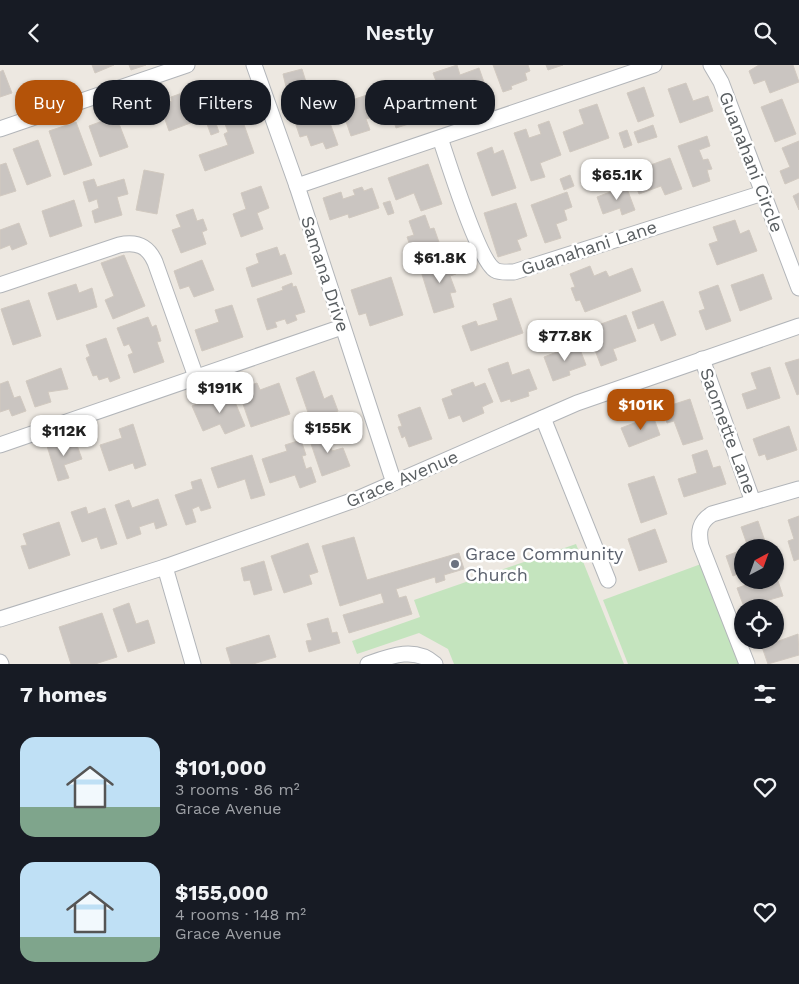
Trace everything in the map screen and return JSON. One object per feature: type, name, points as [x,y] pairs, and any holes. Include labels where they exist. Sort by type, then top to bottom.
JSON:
[{"type":"street","points":[[0,129],[187,65]]},
{"type":"street","name":"Samana Drive","points":[[254,65],[297,186],[394,483]]},
{"type":"street","points":[[297,186],[654,65]]},
{"type":"street","name":"Guanahani Circle","points":[[711,65],[721,82],[799,288]]},
{"type":"street","name":"Guanahani Lane","points":[[440,138],[481,252],[495,270],[504,273],[514,272],[763,193]]},
{"type":"street","points":[[0,285],[120,245],[140,245],[150,252],[155,262],[196,377]]},
{"type":"street","name":"Grace Avenue","points":[[0,619],[165,567],[357,499],[577,403],[799,326]]},
{"type":"street","points":[[0,445],[342,327]]},
{"type":"street","name":"Saomette Lane","points":[[702,359],[753,502]]},
{"type":"street","points":[[543,418],[608,580]]},
{"type":"street","points":[[747,664],[701,546],[699,535],[701,524],[707,517],[799,489]]},
{"type":"street","points":[[165,567],[194,664]]},
{"type":"street","points":[[368,664],[404,653],[425,657],[435,664]]},
{"type":"green space","points":[[576,544],[624,664],[454,664],[448,649],[419,633],[357,654],[352,641],[420,617],[414,600]]},
{"type":"green space","points":[[701,564],[739,664],[628,664],[603,600]]},
{"type":"building","points":[[92,65],[114,65],[95,73]]},
{"type":"building","points":[[129,65],[146,65],[131,70]]},
{"type":"building","points":[[457,65],[460,75],[479,68],[483,80],[436,80],[433,73]]},
{"type":"building","points":[[493,65],[528,65],[530,71],[525,73],[527,80],[511,86],[512,89],[503,92]]},
{"type":"building","points":[[546,65],[563,65],[548,70]]},
{"type":"building","points":[[759,65],[793,65],[799,82],[770,93],[765,80],[754,84],[749,71]]},
{"type":"building","points":[[302,69],[305,80],[284,80],[283,74]]},
{"type":"building","points":[[3,70],[12,93],[0,97],[0,72]]},
{"type":"building","points":[[686,83],[693,101],[708,96],[713,111],[680,123],[668,89]]},
{"type":"building","points":[[644,87],[654,116],[638,122],[627,93]]},
{"type":"building","points":[[180,94],[180,125],[185,125],[169,131],[167,125],[170,125],[171,97]]},
{"type":"building","points":[[365,96],[365,125],[368,125],[370,130],[351,136],[347,125],[355,125],[355,99]]},
{"type":"building","points":[[782,99],[796,134],[775,142],[761,107]]},
{"type":"building","points":[[597,104],[609,138],[570,152],[563,132],[584,124],[579,110]]},
{"type":"building","points":[[549,121],[561,155],[540,163],[545,177],[531,181],[514,133],[526,129],[529,138],[541,134],[538,125]]},
{"type":"building","points":[[67,125],[77,125],[92,165],[64,175],[49,131]]},
{"type":"building","points":[[119,125],[128,147],[100,157],[89,126]]},
{"type":"building","points":[[207,125],[216,125],[219,132],[211,135]]},
{"type":"building","points":[[225,125],[244,125],[254,153],[205,171],[199,155],[228,145],[224,134],[228,132]]},
{"type":"building","points":[[296,125],[331,125],[338,145],[326,149],[323,142],[311,146],[307,135],[300,137]]},
{"type":"building","points":[[395,125],[405,125],[396,128]]},
{"type":"building","points":[[653,125],[657,137],[638,143],[634,132]]},
{"type":"building","points":[[627,130],[632,145],[624,148],[619,133]]},
{"type":"building","points":[[707,136],[710,146],[699,150],[703,160],[708,159],[712,169],[707,170],[710,181],[693,187],[678,146]]},
{"type":"building","points":[[38,140],[51,176],[27,185],[13,149]]},
{"type":"building","points":[[799,141],[799,178],[785,184],[780,171],[790,167],[782,148]]},
{"type":"building","points":[[492,147],[494,154],[503,150],[516,188],[492,196],[477,153]]},
{"type":"building","points":[[670,158],[682,189],[665,195],[661,186],[639,194],[631,172]]},
{"type":"building","points":[[6,163],[16,191],[0,196],[0,165]]},
{"type":"building","points":[[428,164],[442,204],[421,211],[414,193],[396,200],[388,178]]},
{"type":"building","points":[[144,170],[164,174],[157,214],[136,210]]},
{"type":"building","points":[[570,175],[574,186],[564,190],[560,179]]},
{"type":"building","points":[[94,179],[97,187],[124,179],[128,194],[117,197],[122,215],[95,223],[92,211],[99,208],[97,199],[89,202],[83,182]]},
{"type":"building","points":[[261,186],[269,208],[257,213],[263,229],[241,237],[233,214],[246,209],[241,193]]},
{"type":"building","points":[[626,186],[635,210],[622,215],[620,208],[603,214],[597,197]]},
{"type":"building","points":[[362,187],[364,191],[372,188],[379,208],[349,218],[348,214],[330,220],[323,198],[341,192],[343,199],[355,195],[353,190]]},
{"type":"building","points":[[567,192],[572,207],[564,210],[567,220],[556,224],[561,238],[545,243],[531,205]]},
{"type":"building","points":[[799,193],[799,210],[793,196]]},
{"type":"building","points":[[74,200],[82,226],[50,237],[42,211]]},
{"type":"building","points":[[390,201],[394,213],[388,215],[383,203]]},
{"type":"building","points":[[516,203],[527,236],[517,240],[521,250],[498,257],[484,213]]},
{"type":"building","points":[[193,209],[197,221],[203,219],[207,230],[202,232],[206,244],[181,253],[172,230],[181,227],[176,215]]},
{"type":"building","points":[[425,215],[430,229],[434,228],[440,245],[413,254],[407,237],[414,235],[409,221]]},
{"type":"building","points":[[735,220],[740,234],[749,230],[757,251],[717,265],[709,244],[718,241],[713,227]]},
{"type":"building","points":[[19,223],[27,244],[12,250],[10,245],[0,249],[0,230]]},
{"type":"building","points":[[277,247],[280,256],[285,254],[292,274],[252,287],[246,268],[259,263],[256,254]]},
{"type":"building","points":[[124,255],[145,306],[113,319],[105,300],[114,296],[101,263]]},
{"type":"building","points":[[451,258],[456,274],[450,276],[456,292],[450,293],[454,307],[434,313],[420,268]]},
{"type":"building","points":[[202,260],[214,290],[194,297],[189,286],[180,289],[174,271]]},
{"type":"building","points":[[590,266],[594,276],[606,271],[609,277],[632,268],[641,291],[585,312],[580,300],[576,301],[571,288],[575,287],[570,274]]},
{"type":"building","points":[[763,274],[772,299],[740,311],[731,285]]},
{"type":"building","points":[[391,277],[403,315],[370,326],[366,313],[359,315],[351,290]]},
{"type":"building","points":[[292,283],[293,287],[296,286],[305,312],[295,315],[297,320],[287,324],[285,319],[275,322],[277,327],[267,330],[257,299],[283,290],[282,287]]},
{"type":"building","points":[[76,284],[79,293],[92,288],[97,307],[57,320],[48,293]]},
{"type":"building","points":[[718,285],[731,321],[706,330],[699,311],[705,309],[699,292]]},
{"type":"building","points":[[511,298],[523,333],[471,351],[462,326],[476,321],[478,326],[498,320],[493,304]]},
{"type":"building","points":[[29,300],[41,336],[13,345],[1,309]]},
{"type":"building","points":[[663,301],[676,335],[661,341],[654,323],[638,329],[632,312]]},
{"type":"building","points":[[232,305],[243,337],[202,351],[195,330],[219,322],[215,310]]},
{"type":"building","points":[[626,315],[636,341],[613,349],[617,360],[601,366],[587,329]]},
{"type":"building","points":[[148,317],[152,327],[156,325],[161,341],[157,342],[164,362],[134,373],[128,355],[133,353],[129,344],[124,346],[117,328]]},
{"type":"building","points":[[106,338],[120,378],[110,382],[108,377],[99,380],[97,375],[93,376],[86,358],[90,356],[86,345]]},
{"type":"building","points":[[578,344],[586,365],[569,371],[570,375],[553,381],[544,357]]},
{"type":"building","points":[[799,359],[799,394],[797,395],[785,363]]},
{"type":"building","points":[[508,362],[512,375],[529,369],[537,389],[528,392],[529,396],[511,402],[510,399],[501,402],[488,369]]},
{"type":"building","points":[[770,367],[780,398],[747,409],[742,394],[757,389],[751,373]]},
{"type":"building","points":[[61,368],[68,389],[48,392],[51,402],[35,407],[26,381]]},
{"type":"building","points":[[314,371],[324,399],[332,395],[338,411],[311,421],[296,378]]},
{"type":"building","points":[[245,378],[248,386],[257,383],[260,390],[279,383],[290,414],[251,427],[235,381]]},
{"type":"building","points":[[8,381],[14,398],[20,396],[26,411],[12,416],[9,409],[0,412],[0,384]]},
{"type":"building","points":[[473,382],[475,387],[485,383],[493,402],[482,407],[484,413],[463,422],[460,415],[449,419],[442,399],[453,395],[451,390]]},
{"type":"building","points":[[230,390],[245,426],[225,434],[220,424],[203,431],[192,406],[202,402],[203,404],[210,402],[209,399],[221,397],[220,395]]},
{"type":"building","points":[[690,399],[703,439],[683,445],[674,421],[667,423],[662,408]]},
{"type":"building","points":[[420,407],[432,439],[409,447],[405,436],[402,438],[398,427],[402,426],[398,415]]},
{"type":"building","points":[[653,416],[660,435],[629,447],[621,428]]},
{"type":"building","points":[[133,424],[146,465],[135,469],[133,463],[109,471],[100,445],[122,438],[119,429]]},
{"type":"building","points":[[789,426],[797,450],[767,460],[765,454],[759,456],[753,439]]},
{"type":"building","points":[[329,431],[333,442],[330,443],[332,451],[343,448],[350,466],[322,476],[309,438]]},
{"type":"building","points":[[74,437],[82,459],[64,465],[69,478],[58,481],[47,446],[58,443],[60,448],[65,446],[64,441]]},
{"type":"building","points":[[301,440],[306,455],[302,456],[306,469],[311,467],[316,482],[300,488],[295,475],[270,483],[262,459],[287,451],[285,445]]},
{"type":"building","points":[[707,450],[713,468],[720,466],[726,484],[684,497],[678,479],[697,473],[692,455]]},
{"type":"building","points":[[252,455],[265,495],[251,499],[245,479],[218,488],[211,468]]},
{"type":"building","points":[[654,476],[667,514],[641,523],[628,484]]},
{"type":"building","points":[[201,479],[211,508],[201,511],[199,506],[192,509],[196,522],[186,525],[175,495],[193,489],[191,482]]},
{"type":"building","points":[[158,499],[167,525],[156,529],[154,522],[139,527],[141,534],[127,539],[115,505],[129,500],[132,508]]},
{"type":"building","points":[[86,507],[88,514],[105,508],[117,544],[101,549],[97,537],[82,542],[71,512]]},
{"type":"building","points":[[799,516],[799,559],[794,561],[788,541],[794,539],[788,520]]},
{"type":"building","points":[[758,521],[764,539],[745,539],[741,527]]},
{"type":"building","points":[[59,522],[70,555],[29,569],[21,546],[27,545],[23,534]]},
{"type":"building","points":[[655,529],[667,562],[639,571],[628,539]]},
{"type":"building","points":[[354,537],[367,580],[459,553],[464,569],[444,575],[445,580],[436,583],[435,577],[396,589],[399,598],[406,596],[412,614],[349,633],[343,615],[384,603],[381,593],[340,606],[322,546]]},
{"type":"building","points":[[308,543],[318,572],[309,575],[312,584],[284,593],[271,556]]},
{"type":"building","points":[[734,553],[733,576],[726,556]]},
{"type":"building","points":[[264,561],[272,590],[254,595],[250,580],[244,581],[241,568]]},
{"type":"building","points":[[737,589],[781,589],[783,596],[772,599],[741,599]]},
{"type":"building","points":[[129,603],[136,624],[148,620],[155,643],[128,652],[113,609]]},
{"type":"building","points":[[102,613],[117,657],[95,664],[71,664],[59,627]]},
{"type":"building","points":[[328,618],[332,633],[337,632],[340,643],[309,652],[306,641],[312,640],[307,624]]},
{"type":"building","points":[[798,634],[799,655],[768,664],[763,649],[784,649],[784,639]]},
{"type":"building","points":[[269,635],[276,657],[253,664],[231,664],[226,648]]},
{"type":"place","name":"Grace Community Church","points":[[455,564]]}]
